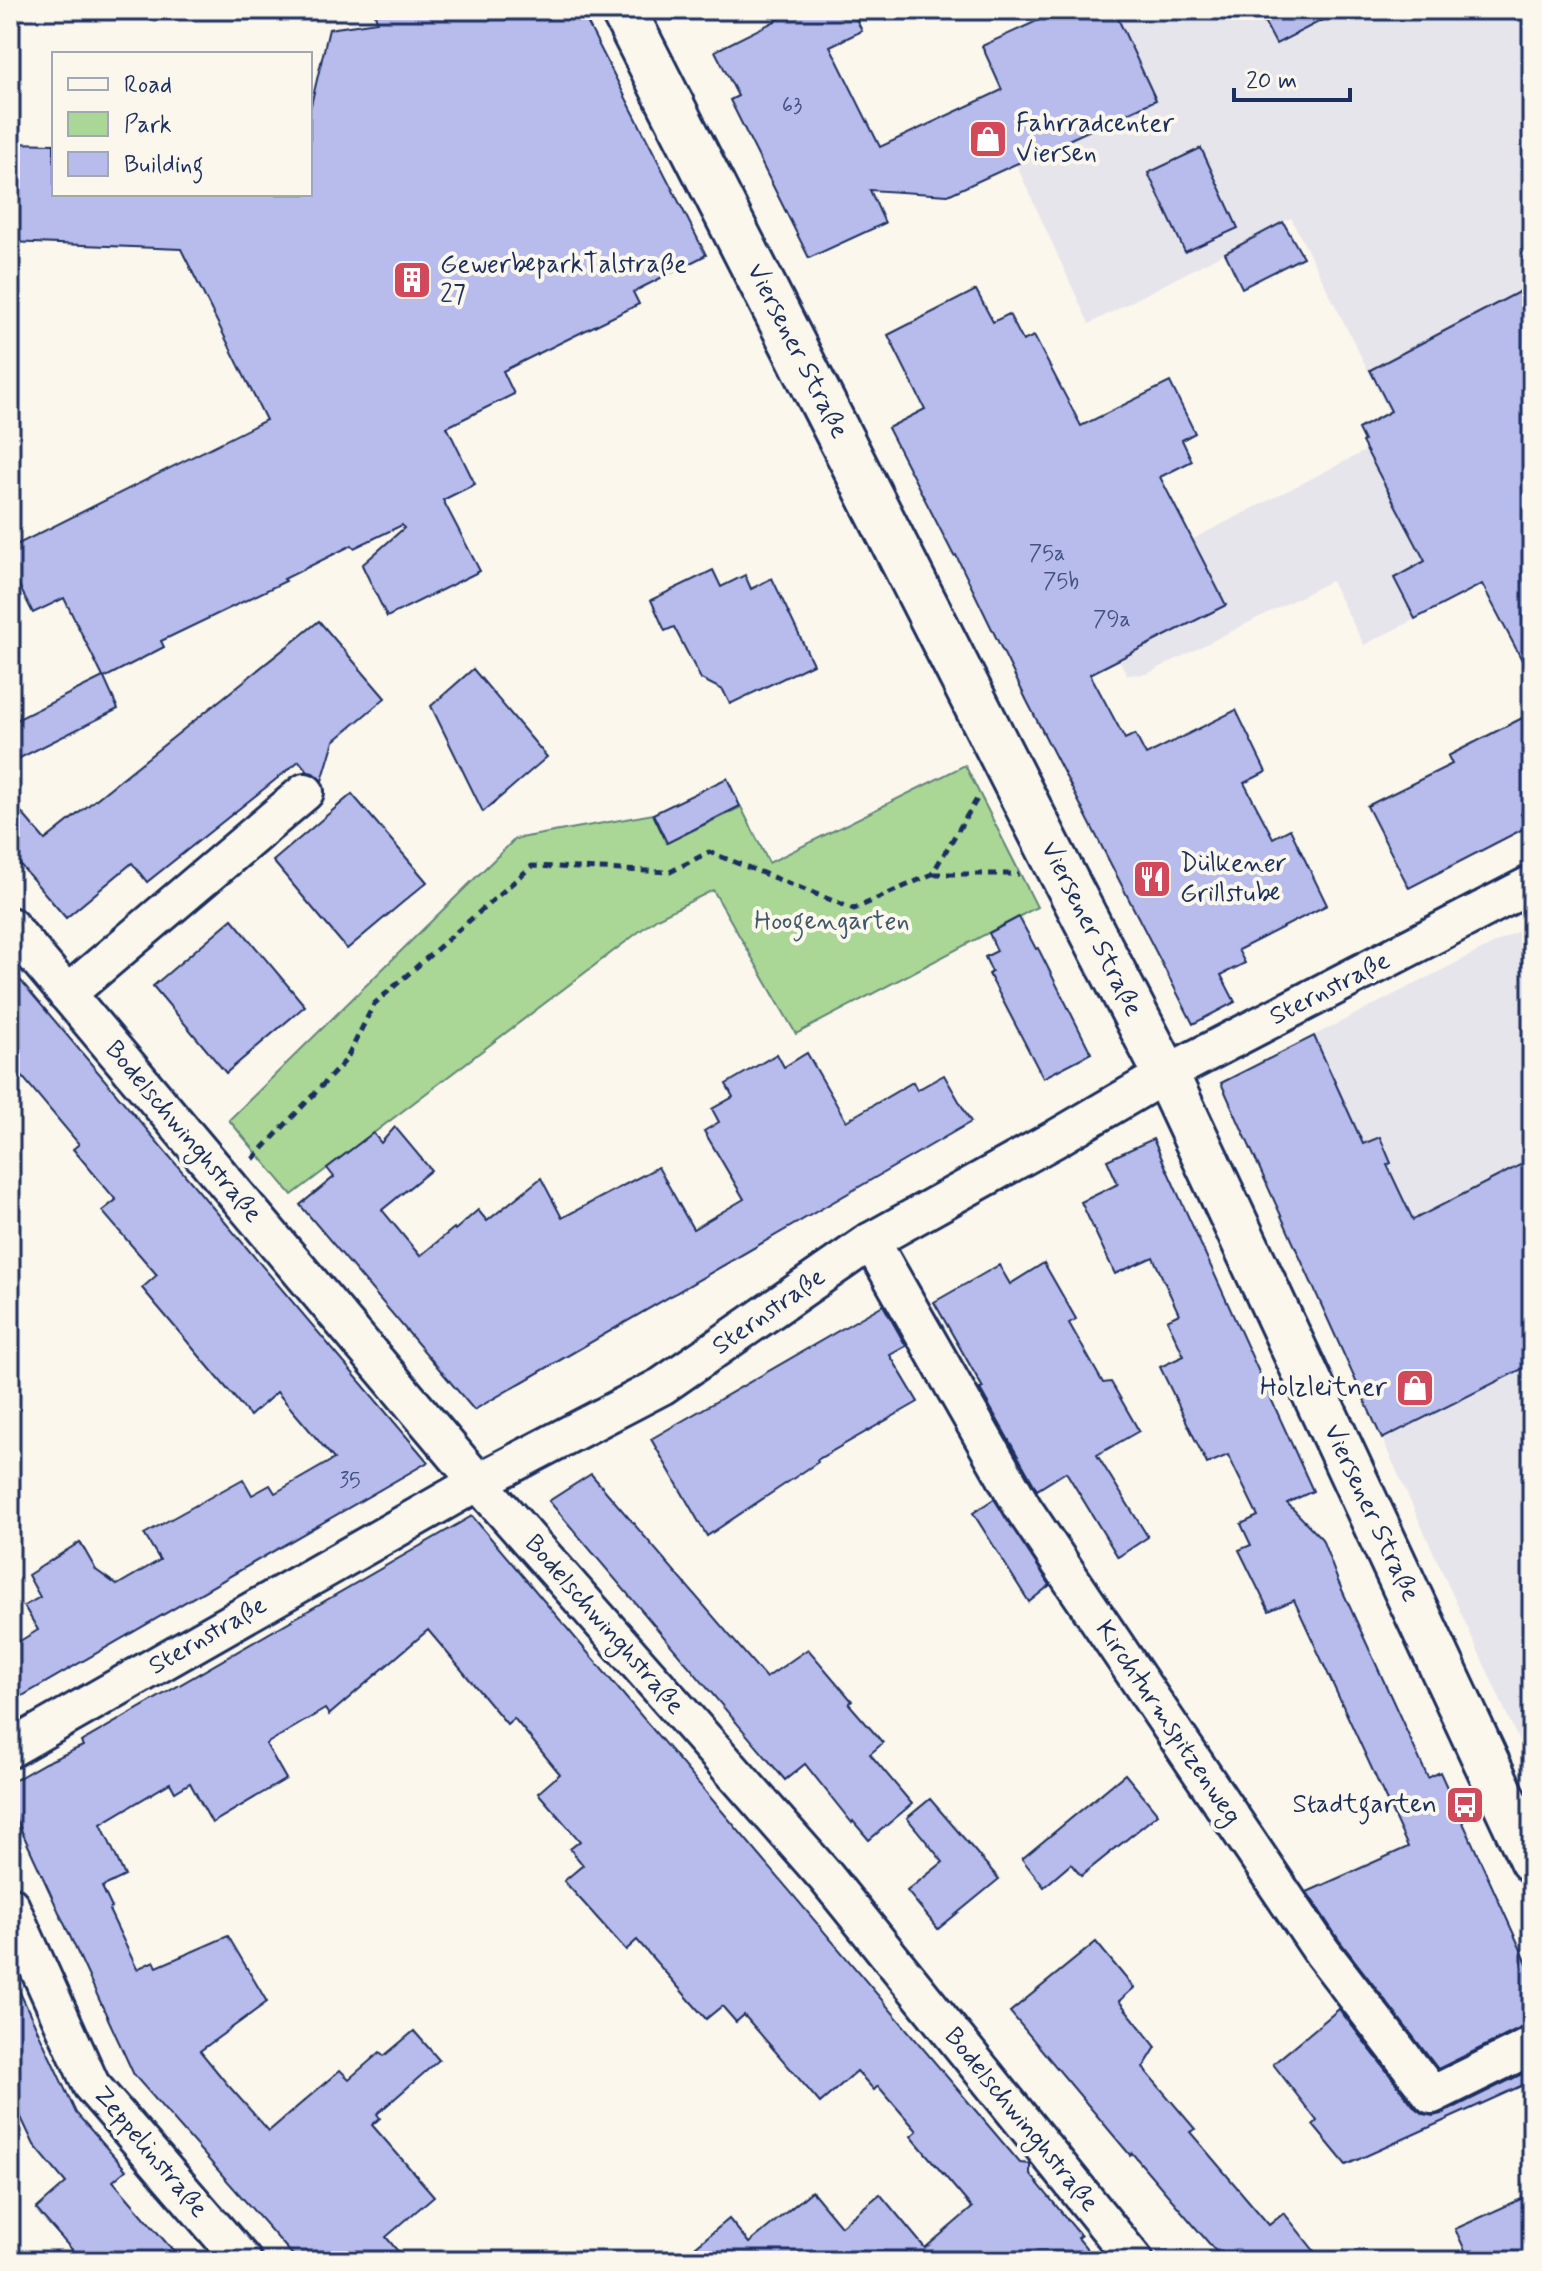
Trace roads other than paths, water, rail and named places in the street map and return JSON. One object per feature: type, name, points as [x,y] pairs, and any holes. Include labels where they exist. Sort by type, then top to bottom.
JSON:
[{"type":"main road","name":"Viersener Straße","points":[[623,10],[1166,1074],[1532,1860]]},
{"type":"street","points":[[67,994],[305,792]]},
{"type":"street","name":"Sternstraße","points":[[10,1749],[478,1482],[662,1386],[871,1241],[1166,1074],[1532,884]]},
{"type":"street","name":"Bodelschwinghstraße","points":[[10,926],[478,1482],[825,1876],[1135,2261]]},
{"type":"street","name":"Kirchturmspitzenweg","points":[[871,1241],[1023,1508],[1322,1952],[1432,2095],[1532,2046]]},
{"type":"street","name":"Zeppelinstraße","points":[[10,1905],[91,2085],[243,2261]]},
{"type":"place","name":"Fahrradcenter Viersen","points":[[988,139]]},
{"type":"place","name":"GewerbeparkTalstraße 27","points":[[412,280]]},
{"type":"place","name":"Dülkener Grillstube","points":[[1152,879]]},
{"type":"place","name":"Holzleitner","points":[[1415,1388]]},
{"type":"place","name":"Stadtgarten","points":[[1465,1805]]},
{"type":"park label","name":"Hoogengarten","points":[[832,922]]}]
